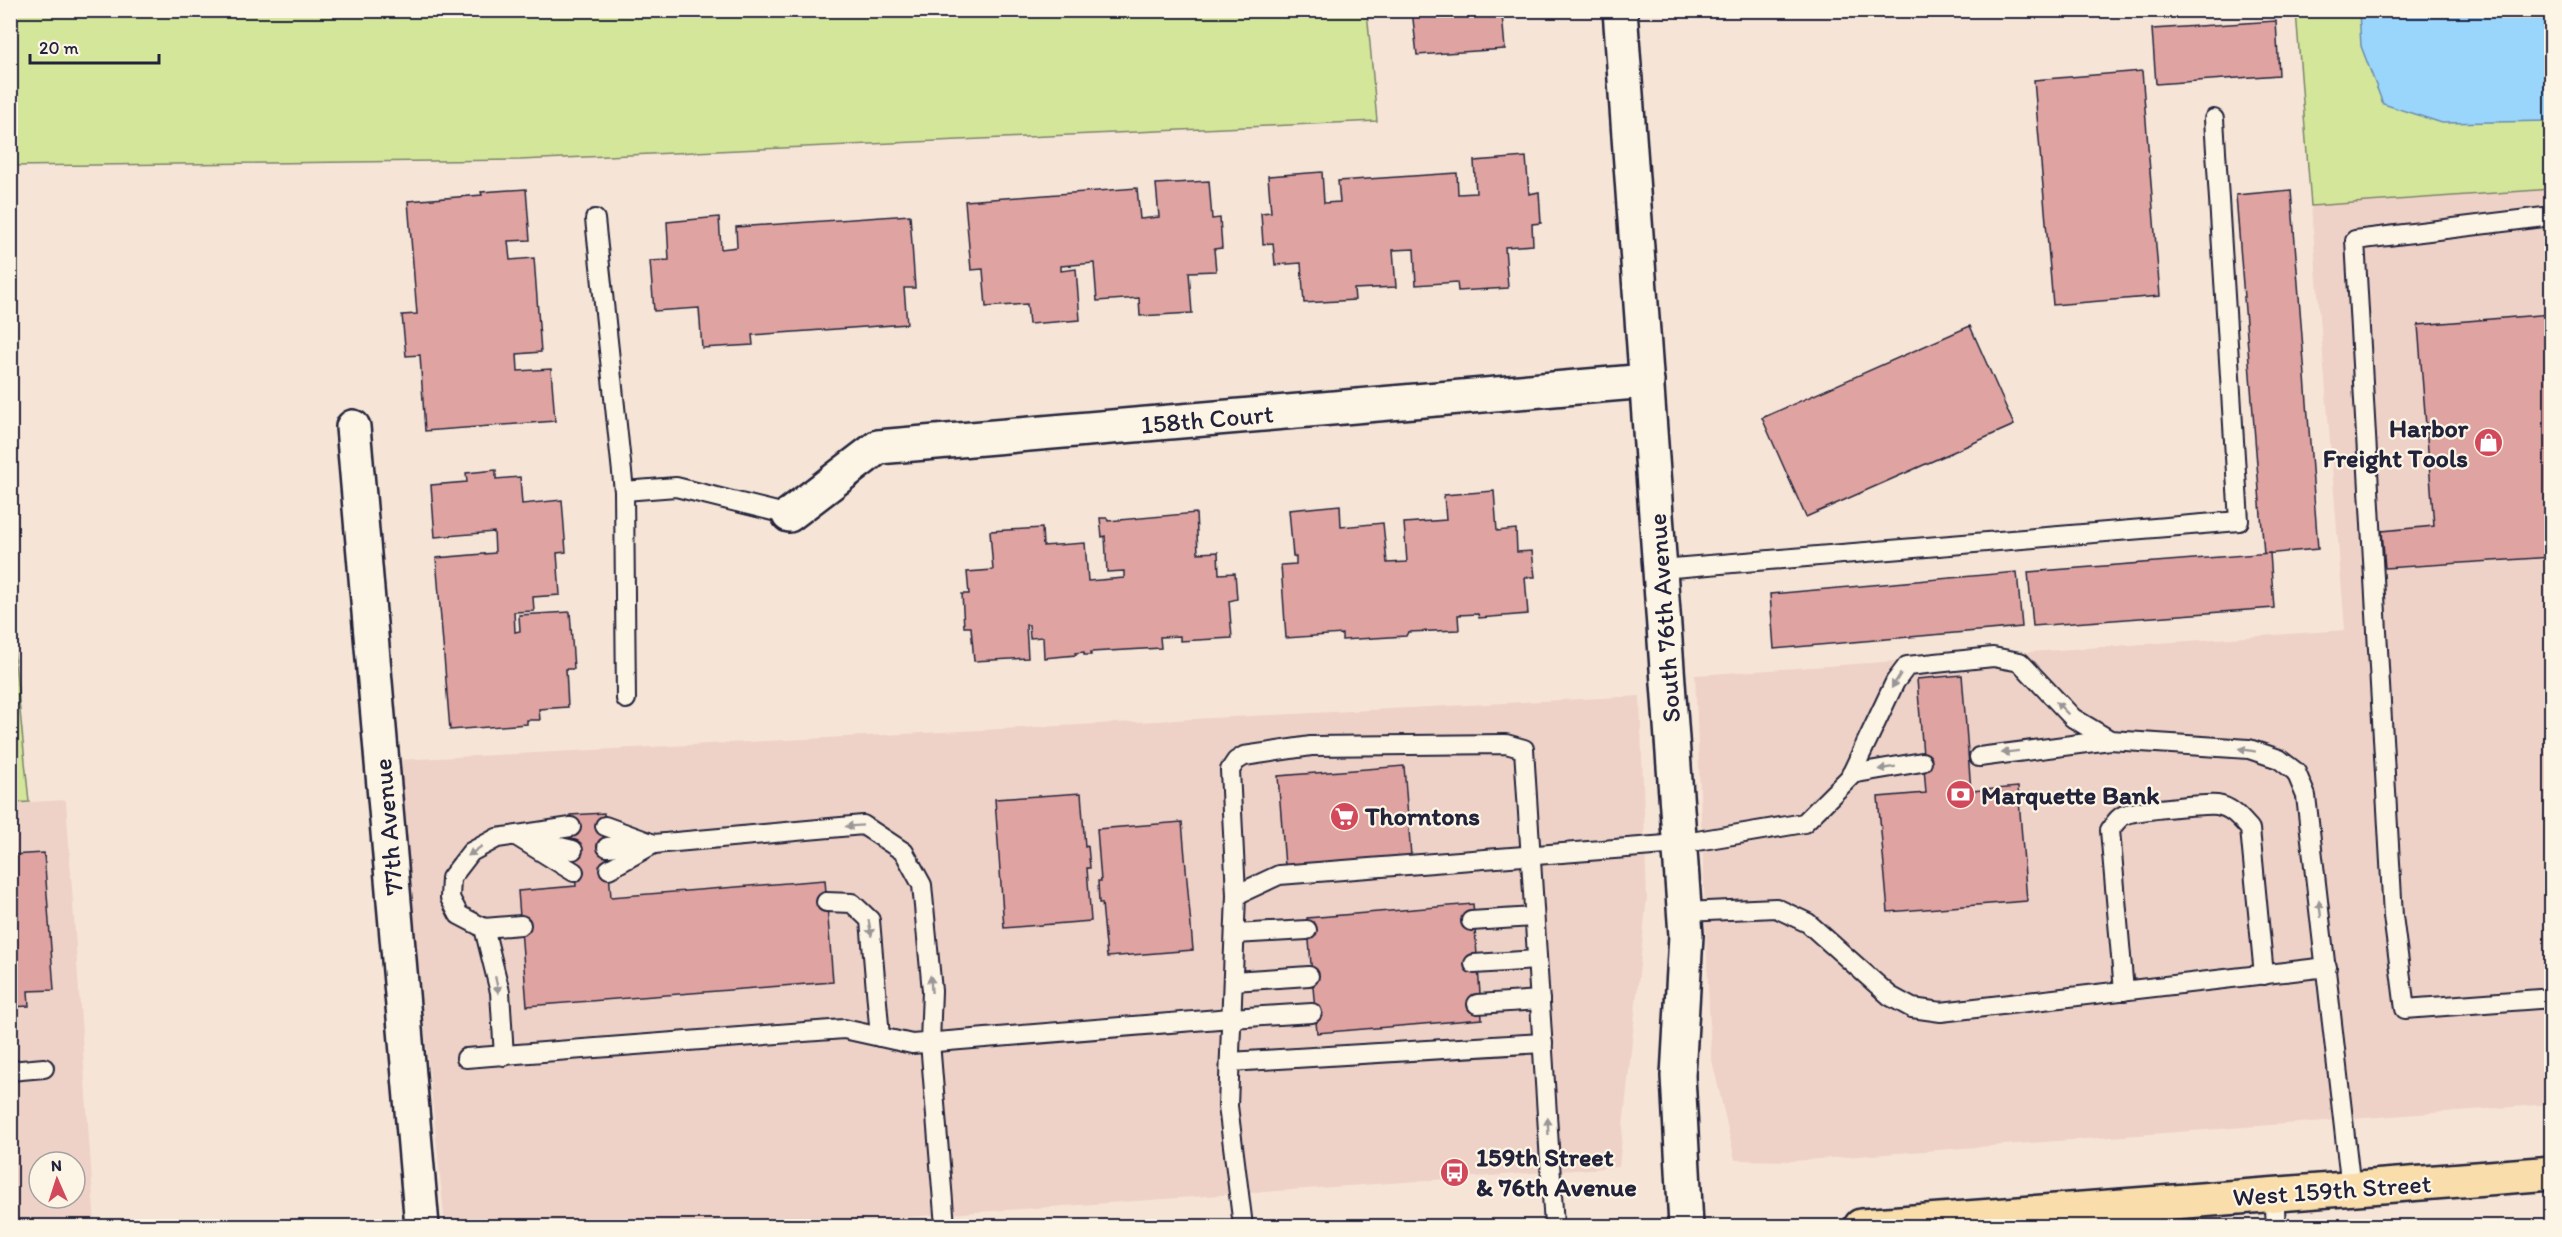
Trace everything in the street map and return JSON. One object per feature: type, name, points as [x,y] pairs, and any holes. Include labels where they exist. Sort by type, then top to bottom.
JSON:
[{"type":"main road","name":"West 159th Street","points":[[1861,1227],[2552,1173]]},
{"type":"street","name":"South 76th Avenue","points":[[1620,10],[1686,935],[1678,1076],[1686,1227]]},
{"type":"street","name":"158th Court","points":[[789,515],[878,447],[1647,381]]},
{"type":"street","name":"77th Avenue","points":[[352,427],[422,1227]]},
{"type":"lane","points":[[1660,569],[2239,521],[2214,119]]},
{"type":"lane","points":[[2552,216],[2355,240],[2393,916],[2405,1009],[2552,998]]},
{"type":"lane","points":[[595,219],[624,491],[626,699]]},
{"type":"lane","points":[[624,491],[676,487],[789,515]]},
{"type":"lane","points":[[1236,895],[1279,875],[1679,844],[1804,823],[1829,800],[1851,774],[1895,682],[1907,666],[1993,657],[2020,662],[2073,718],[2110,740]]},
{"type":"lane","points":[[1978,757],[2110,740],[2248,749],[2279,759],[2296,772],[2306,796],[2351,1189]]},
{"type":"lane","points":[[1244,1227],[1228,1106],[1236,895],[1230,770],[1236,761],[1244,756],[1311,746],[1506,744],[1524,749],[1554,1227]]},
{"type":"lane","points":[[1851,774],[1922,762]]},
{"type":"lane","points":[[2124,991],[2110,830],[2117,820],[2127,814],[2152,810],[2217,805],[2235,812],[2250,830],[2264,975]]},
{"type":"lane","points":[[607,847],[863,825],[904,852],[922,885],[932,992],[930,1042],[945,1227]]},
{"type":"lane","points":[[605,826],[654,844]]},
{"type":"lane","points":[[521,925],[484,928],[459,915],[450,898],[451,878],[471,852],[497,838],[571,827]]},
{"type":"lane","points":[[516,836],[573,850]]},
{"type":"lane","points":[[516,836],[574,872]]},
{"type":"lane","points":[[609,869],[654,844]]},
{"type":"lane","points":[[826,902],[852,903],[870,920],[880,1037]]},
{"type":"lane","points":[[1684,912],[1776,908],[1808,923],[1890,996],[1912,1008],[1941,1012],[2327,967]]},
{"type":"lane","points":[[1471,921],[1534,917]]},
{"type":"lane","points":[[484,928],[500,992],[504,1056]]},
{"type":"lane","points":[[1235,934],[1307,930]]},
{"type":"lane","points":[[1474,964],[1537,960]]},
{"type":"lane","points":[[1233,981],[1309,976]]},
{"type":"lane","points":[[1477,1004],[1540,1000]]},
{"type":"lane","points":[[466,1058],[844,1029],[912,1044],[1312,1013]]},
{"type":"lane","points":[[1230,1062],[1543,1043]]},
{"type":"lane","points":[[10,1071],[44,1068]]},
{"type":"lane","points":[[2274,1194],[2276,1227]]},
{"type":"shaded area","points":[[2551,189],[2551,1104],[1793,1161],[1735,1160],[1711,1056],[1695,675],[2345,630],[2311,206]]},
{"type":"shaded area","points":[[1640,696],[1647,898],[1619,1167],[780,1226],[445,1226],[397,760]]},
{"type":"shaded area","points":[[66,800],[95,1226],[11,1226],[11,803]]},
{"type":"green space","points":[[10,11],[1367,11],[1377,121],[520,160],[11,166]]},
{"type":"green space","points":[[2296,11],[2551,11],[2551,189],[2311,206]]},
{"type":"green space","points":[[11,620],[29,802],[10,803]]},
{"type":"water","points":[[2359,11],[2551,11],[2551,121],[2442,123],[2383,104],[2361,46]]},
{"type":"building","points":[[1412,10],[1512,10],[1502,14],[1505,49],[1417,55]]},
{"type":"building","points":[[2276,21],[2279,75],[2156,84],[2152,29]]},
{"type":"building","points":[[2142,71],[2160,296],[2053,305],[2034,80]]},
{"type":"building","points":[[1526,157],[1529,194],[1539,192],[1541,223],[1532,224],[1533,245],[1505,247],[1508,288],[1458,291],[1457,282],[1416,285],[1414,249],[1393,250],[1396,287],[1354,289],[1355,300],[1304,303],[1301,263],[1275,265],[1273,243],[1263,244],[1261,213],[1271,212],[1268,176],[1322,172],[1324,203],[1340,202],[1338,181],[1457,173],[1458,194],[1476,193],[1474,161]]},
{"type":"building","points":[[1209,181],[1212,219],[1220,218],[1222,248],[1214,249],[1216,271],[1189,272],[1192,313],[1140,316],[1139,298],[1097,301],[1094,263],[1061,266],[1061,271],[1076,269],[1080,320],[1029,324],[1027,304],[986,307],[983,269],[971,270],[965,201],[1137,188],[1140,219],[1159,217],[1156,184]]},
{"type":"building","points":[[526,189],[530,240],[508,241],[510,260],[534,258],[541,352],[517,354],[518,371],[551,369],[555,421],[425,431],[420,355],[406,356],[402,315],[417,314],[408,201]]},
{"type":"building","points":[[2291,190],[2318,549],[2264,554],[2236,195]]},
{"type":"building","points":[[910,215],[915,288],[904,288],[907,324],[752,335],[753,345],[702,348],[699,308],[654,311],[650,261],[669,260],[667,222],[719,217],[721,249],[737,247],[736,227]]},
{"type":"building","name":"Harbor Freight Tools","points":[[2552,314],[2552,557],[2385,568],[2382,531],[2434,526],[2418,325]]},
{"type":"building","points":[[1970,326],[2014,425],[1806,517],[1762,418]]},
{"type":"building","points":[[496,470],[496,479],[520,477],[522,504],[562,500],[566,552],[557,553],[560,595],[533,597],[534,611],[514,612],[515,632],[520,631],[519,615],[570,612],[574,669],[566,669],[568,707],[539,709],[540,720],[527,720],[527,724],[450,730],[436,558],[495,553],[494,532],[435,537],[431,485],[467,482],[466,473]]},
{"type":"building","points":[[1494,491],[1497,531],[1516,529],[1517,552],[1532,551],[1535,577],[1525,577],[1528,614],[1479,618],[1478,614],[1458,615],[1459,630],[1408,632],[1406,636],[1342,640],[1342,634],[1286,638],[1281,565],[1296,564],[1296,557],[1293,556],[1289,510],[1340,505],[1341,527],[1383,523],[1387,563],[1407,562],[1404,523],[1446,520],[1444,495]]},
{"type":"building","points":[[1196,513],[1198,553],[1218,552],[1219,574],[1235,573],[1237,599],[1229,601],[1232,638],[1180,641],[1180,636],[1160,637],[1161,648],[1091,652],[1091,655],[1084,655],[1084,652],[1044,658],[1043,637],[1030,638],[1029,625],[1026,625],[1028,658],[974,661],[971,627],[964,627],[962,594],[969,594],[967,572],[993,570],[990,531],[1042,528],[1043,546],[1085,543],[1088,581],[1124,578],[1124,571],[1107,572],[1105,536],[1102,537],[1100,518],[1107,518],[1108,521]]},
{"type":"building","points":[[2270,553],[2274,608],[2033,626],[2028,572]]},
{"type":"building","points":[[2017,572],[2022,627],[1774,649],[1770,594]]},
{"type":"building","name":"Marquette Bank","points":[[1962,675],[1971,791],[2018,787],[2027,901],[1888,912],[1878,797],[1926,793],[1917,679]]},
{"type":"building","name":"Thorntons","points":[[1404,766],[1411,856],[1285,866],[1278,776]]},
{"type":"building","points":[[1081,793],[1085,847],[1088,846],[1090,868],[1087,868],[1091,921],[1004,928],[995,799]]},
{"type":"building","points":[[604,813],[611,897],[825,880],[833,982],[527,1006],[518,891],[576,886],[570,815]]},
{"type":"building","points":[[1182,822],[1193,950],[1107,957],[1102,903],[1099,903],[1098,881],[1101,881],[1097,829]]},
{"type":"building","points":[[44,853],[54,990],[28,991],[29,1006],[10,1007],[10,855]]},
{"type":"building","name":"Thorntons","points":[[1473,904],[1482,1019],[1317,1033],[1307,918]]},
{"type":"place","name":"Harbor Freight Tools","points":[[2489,443]]},
{"type":"place","name":"Marquette Bank","points":[[1960,795]]},
{"type":"place","name":"Thorntons","points":[[1344,816]]},
{"type":"place","name":"159th Street & 76th Avenue","points":[[1455,1172]]}]
